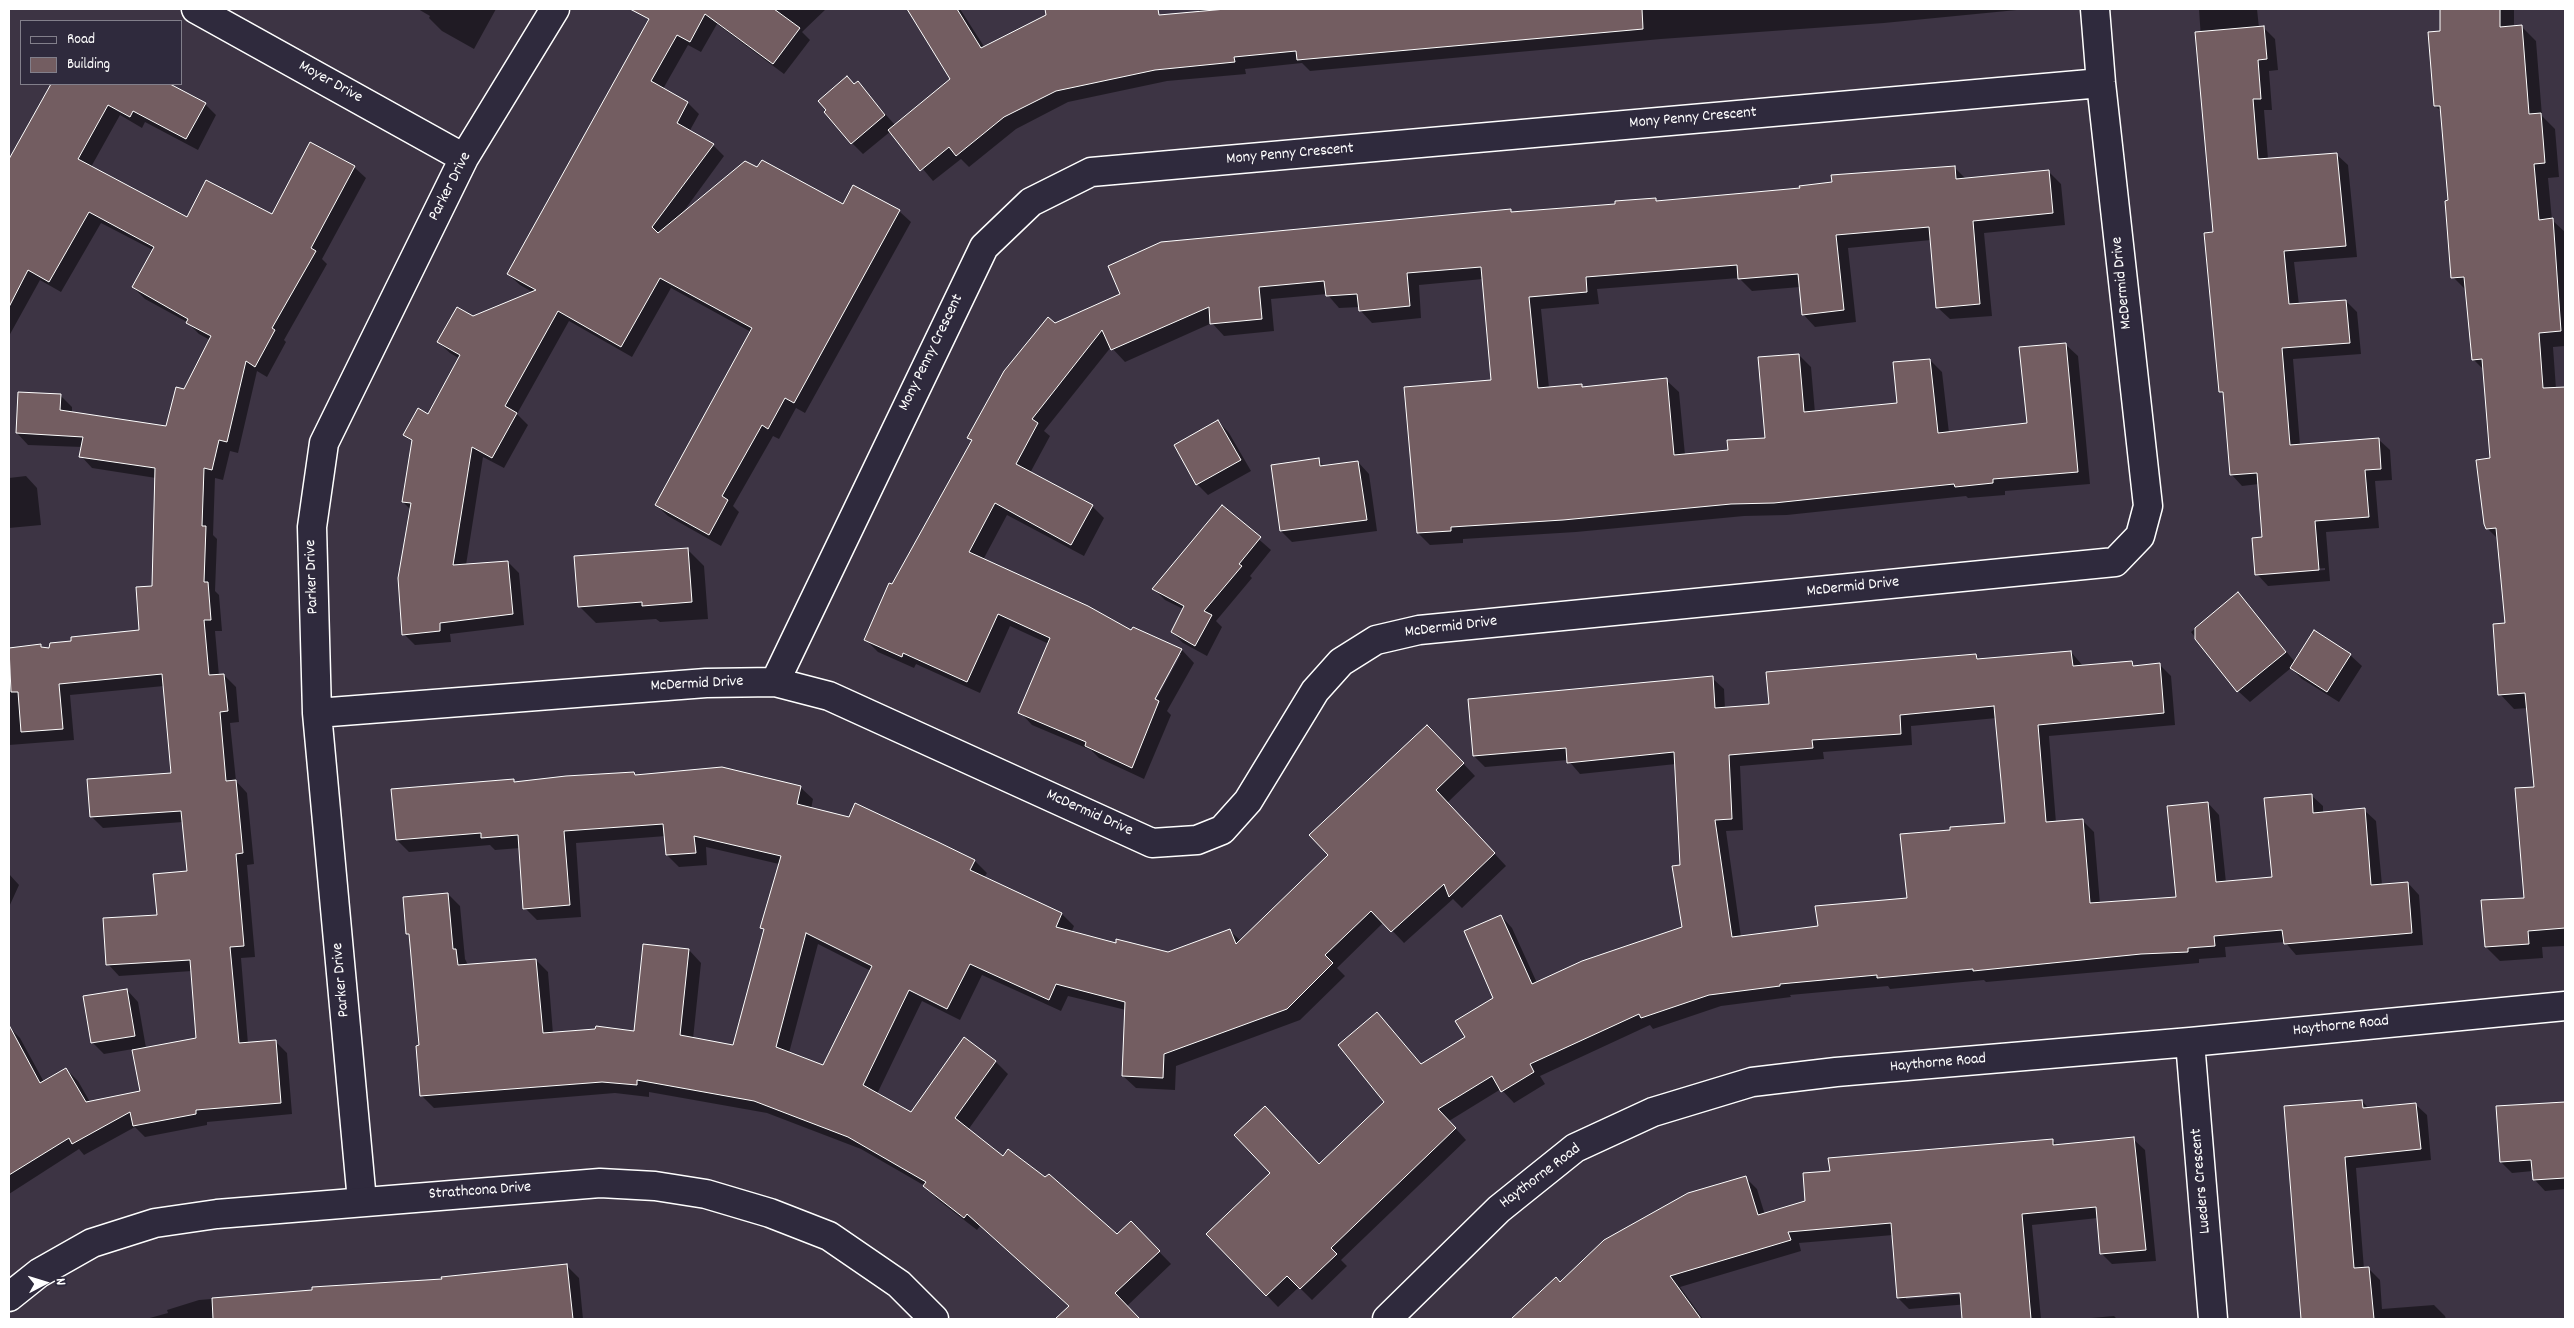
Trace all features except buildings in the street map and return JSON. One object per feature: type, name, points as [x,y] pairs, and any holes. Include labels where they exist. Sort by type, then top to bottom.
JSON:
[{"type":"street","name":"Moyer Drive","points":[[196,9],[464,158]]},
{"type":"street","name":"Parker Drive","points":[[362,1201],[317,713],[312,527],[324,443],[464,158],[555,9]]},
{"type":"street","name":"McDermid Drive","points":[[317,713],[706,683],[775,682],[829,696],[1152,843],[1197,840],[1222,830],[1248,801],[1315,691],[1341,662],[1376,640],[1419,630],[2115,562],[2140,536],[2148,506],[2101,83],[2095,9]]},
{"type":"street","name":"Mony Penny Crescent","points":[[775,682],[984,247],[1031,202],[1091,172],[2101,83]]},
{"type":"street","name":"Haythorne Road","points":[[1387,1319],[1499,1209],[1574,1148],[1653,1112],[1752,1082],[1836,1072],[2190,1042],[2565,1006]]},
{"type":"street","name":"Lueders Crescent","points":[[2190,1042],[2213,1319]]},
{"type":"street","name":"Strathcona Drive","points":[[9,1297],[39,1273],[92,1243],[155,1223],[217,1214],[600,1183],[655,1186],[706,1194],[770,1213],[829,1236],[899,1284],[934,1319]]}]
